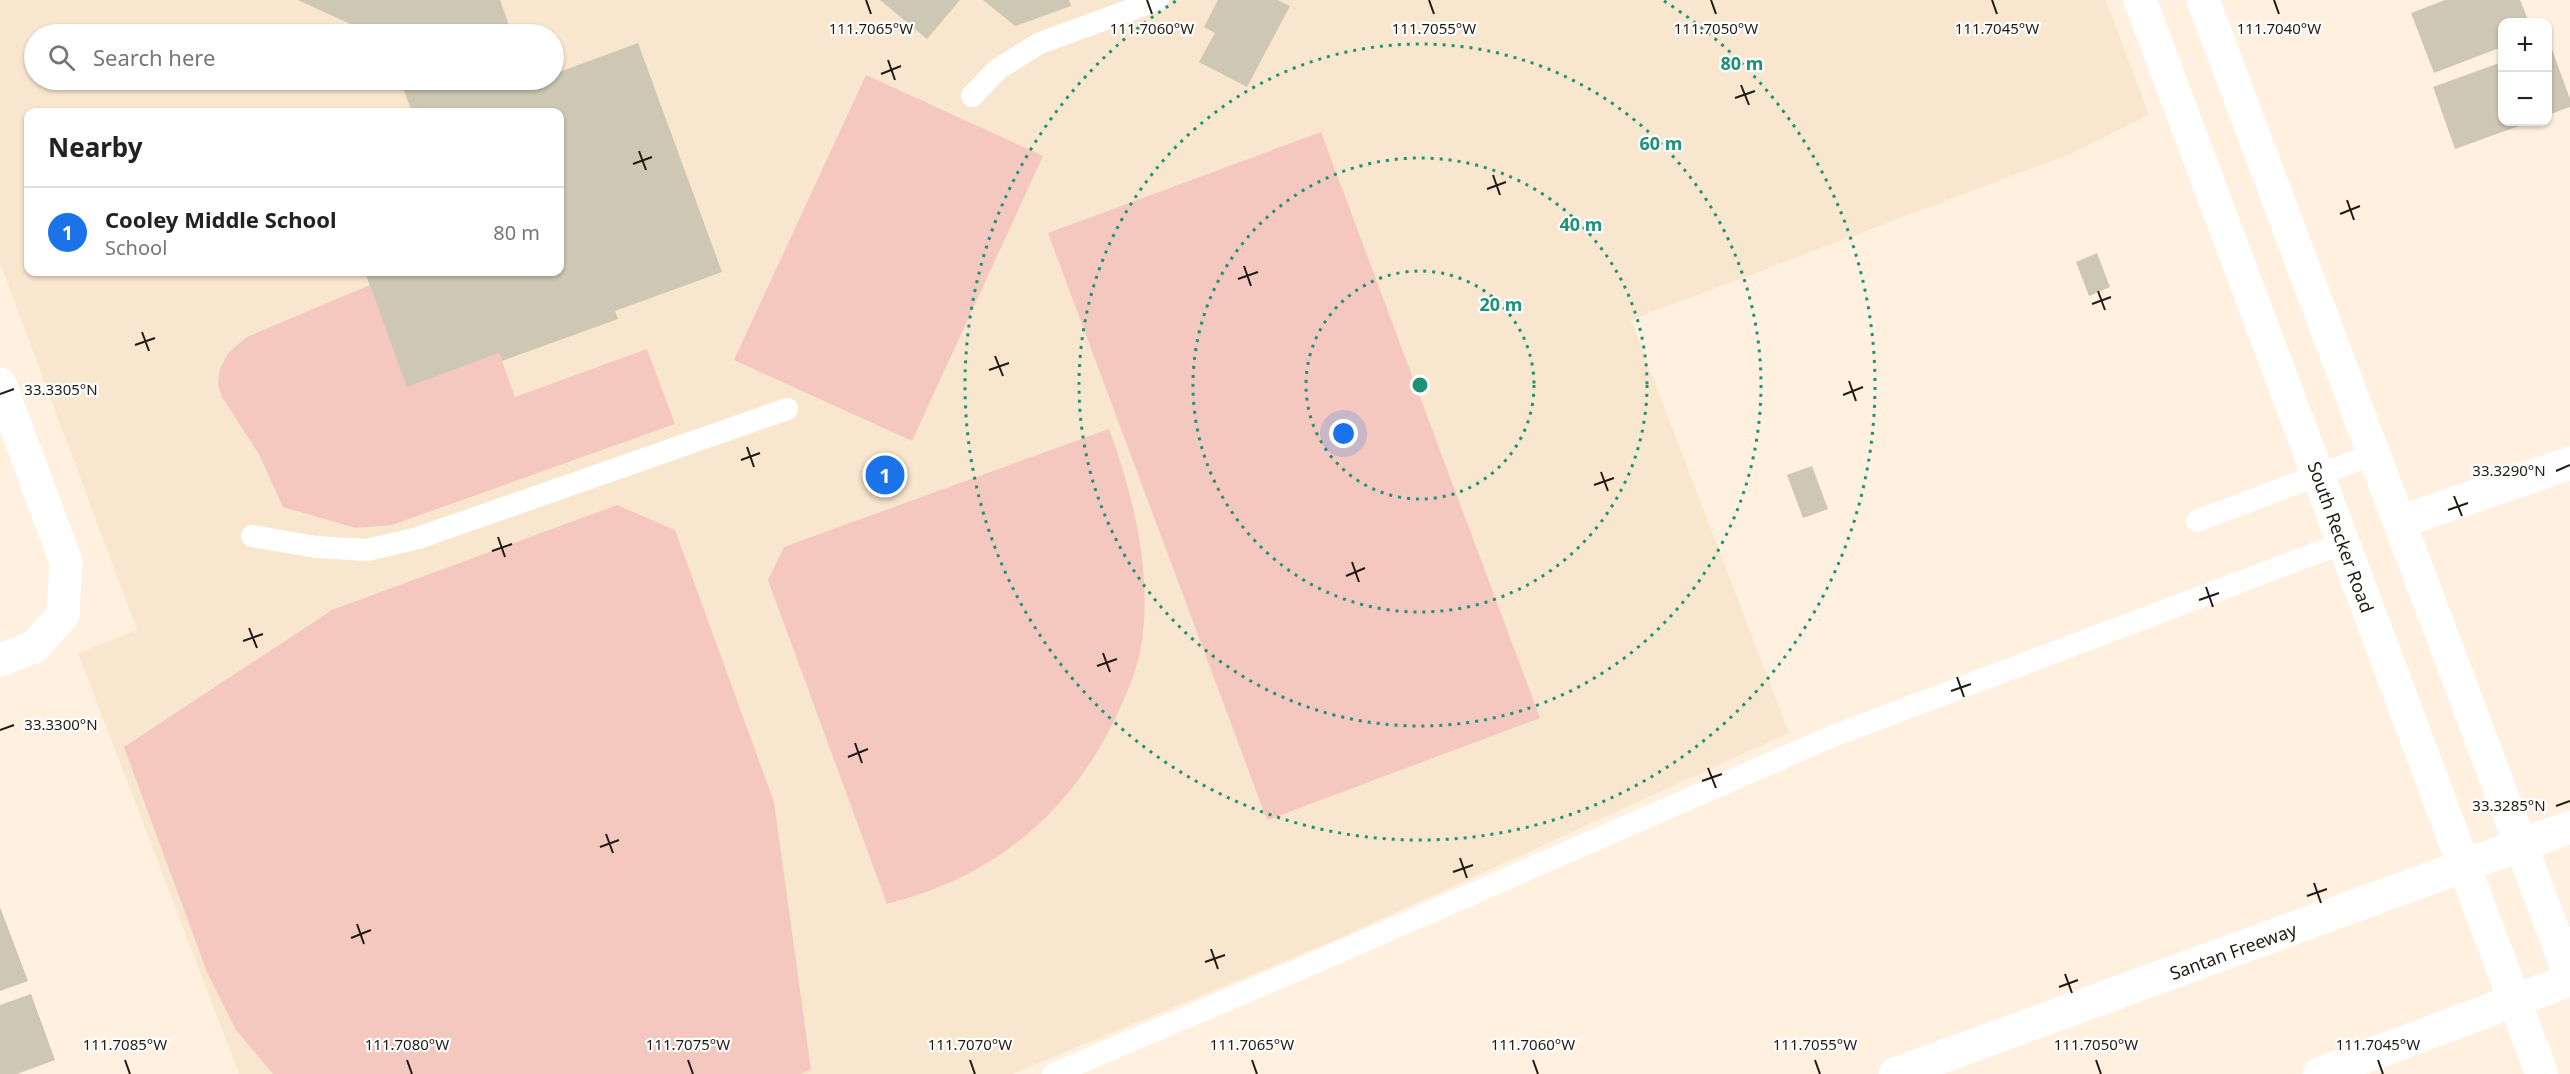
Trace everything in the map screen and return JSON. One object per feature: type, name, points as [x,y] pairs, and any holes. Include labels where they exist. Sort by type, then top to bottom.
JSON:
[{"type":"main road","name":"South Recker Road","points":[[2140,0],[2542,1074]]},
{"type":"main road","points":[[2203,0],[2570,978],[2319,1074]]},
{"type":"main road","points":[[0,384],[8,430],[66,562],[63,615],[34,647],[0,660]]},
{"type":"main road","points":[[2400,522],[2570,463]]},
{"type":"main road","name":"Santan Freeway","points":[[1895,1074],[2570,827]]},
{"type":"lane","points":[[972,96],[998,69],[1040,44],[1158,0]]},
{"type":"lane","points":[[252,536],[316,547],[367,550],[418,538],[787,409]]},
{"type":"lane","points":[[2197,521],[2374,454]]},
{"type":"lane","points":[[1053,1074],[1321,960],[1828,738],[2343,543]]},
{"type":"shaded area","points":[[0,0],[2106,0],[2149,115],[2070,154],[1631,320],[1789,733],[1333,941],[1012,1074],[239,1074],[78,653],[137,630],[0,263]]},
{"type":"shaded area","points":[[866,75],[1043,156],[912,441],[734,360]]},
{"type":"shaded area","points":[[1321,132],[1540,718],[1267,820],[1048,233]]},
{"type":"shaded area","points":[[370,285],[407,386],[499,353],[515,397],[647,349],[675,424],[392,525],[356,528],[283,507],[259,454],[222,397],[218,384],[220,369],[228,353],[247,337]]},
{"type":"shaded area","points":[[1109,429],[1138,530],[1145,608],[1139,657],[1118,713],[1094,757],[1072,788],[1048,816],[1021,840],[991,861],[959,878],[924,893],[887,904],[768,580],[784,547]]},
{"type":"shaded area","points":[[617,505],[675,530],[774,802],[811,1070],[800,1074],[273,1074],[236,1030],[207,972],[124,747],[332,610]]},
{"type":"building","points":[[298,0],[500,0],[508,24],[350,24]]},
{"type":"building","points":[[880,0],[960,0],[927,39]]},
{"type":"building","points":[[983,0],[1069,0],[1071,6],[1015,26]]},
{"type":"building","points":[[1218,0],[1278,0],[1290,6],[1247,87],[1199,62],[1215,33],[1204,27]]},
{"type":"building","points":[[2445,0],[2520,0],[2527,18],[2498,18],[2498,49],[2434,73],[2411,13]]},
{"type":"building","points":[[638,43],[722,272],[615,311],[618,319],[502,361],[499,353],[407,387],[366,276],[564,276],[564,108],[410,108],[404,90],[564,90],[564,70]]},
{"type":"building","points":[[2552,50],[2570,99],[2570,107],[2552,114]]},
{"type":"building","points":[[2498,63],[2498,126],[2519,126],[2455,149],[2433,87]]},
{"type":"building","points":[[2097,253],[2110,287],[2089,296],[2076,262]]},
{"type":"building","points":[[1812,466],[1828,509],[1803,518],[1787,475]]},
{"type":"building","points":[[0,907],[28,981],[0,991]]},
{"type":"building","points":[[31,994],[55,1060],[17,1074],[0,1074],[0,1005]]},
{"type":"place","name":"Cooley Middle School","points":[[885,475]]}]
